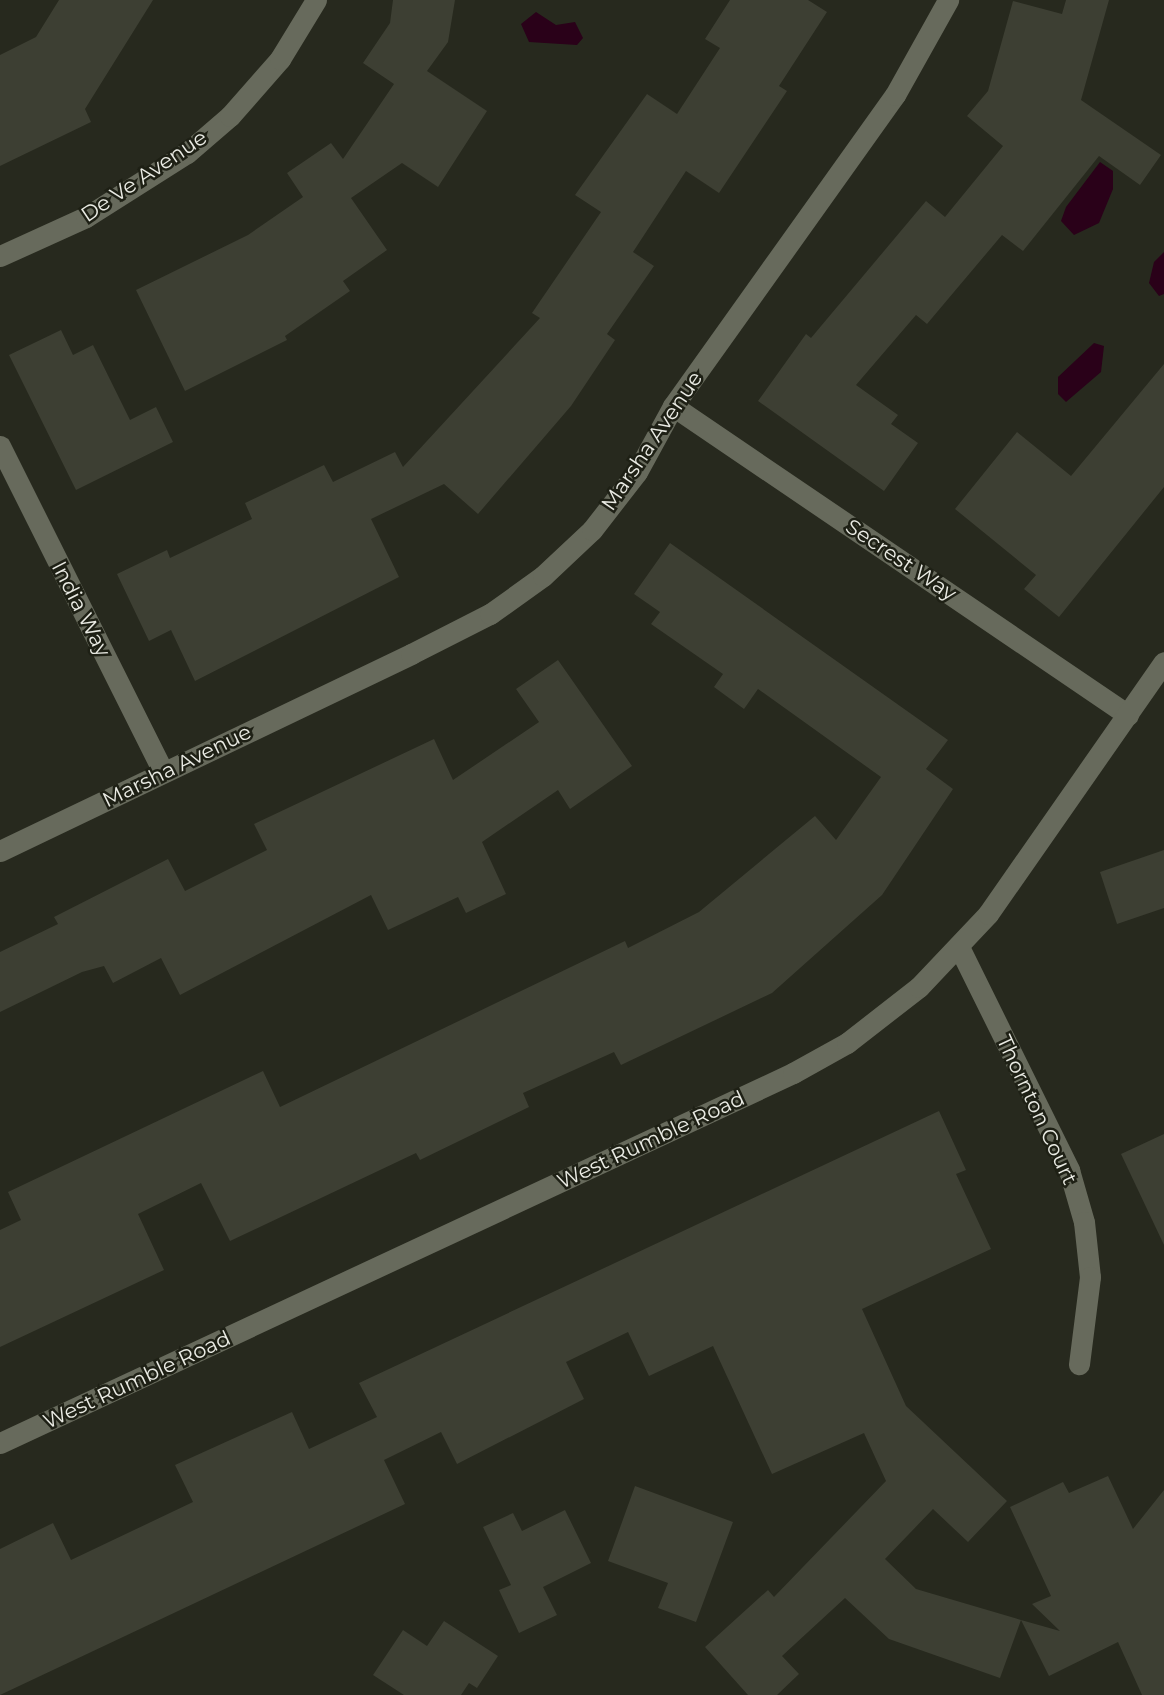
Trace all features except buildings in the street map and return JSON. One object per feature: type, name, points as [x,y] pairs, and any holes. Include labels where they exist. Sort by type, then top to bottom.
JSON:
[{"type":"street","name":"De Ve Avenue","points":[[0,256],[86,217],[187,153],[230,116],[279,60],[316,0]]},
{"type":"street","name":"Marsha Avenue","points":[[0,850],[490,614],[543,576],[592,530],[637,472],[673,406],[895,95],[948,0]]},
{"type":"street","name":"Secrest Way","points":[[673,406],[1128,715]]},
{"type":"street","name":"India Way","points":[[0,446],[163,772]]},
{"type":"street","name":"West Rumble Road","points":[[0,1443],[793,1073],[847,1043],[959,947],[1164,662]]},
{"type":"street","name":"Thornton Court","points":[[959,947],[1069,1170],[1084,1222],[1090,1277],[1079,1364]]},
{"type":"shaded area","points":[[536,12],[556,25],[575,22],[583,38],[577,45],[529,42],[521,24]]},
{"type":"shaded area","points":[[1100,162],[1113,171],[1113,189],[1099,223],[1074,235],[1061,221],[1066,207]]},
{"type":"shaded area","points":[[1164,252],[1164,294],[1159,296],[1149,283],[1154,262]]},
{"type":"shaded area","points":[[1094,343],[1104,346],[1101,372],[1066,402],[1058,394],[1058,377]]}]
